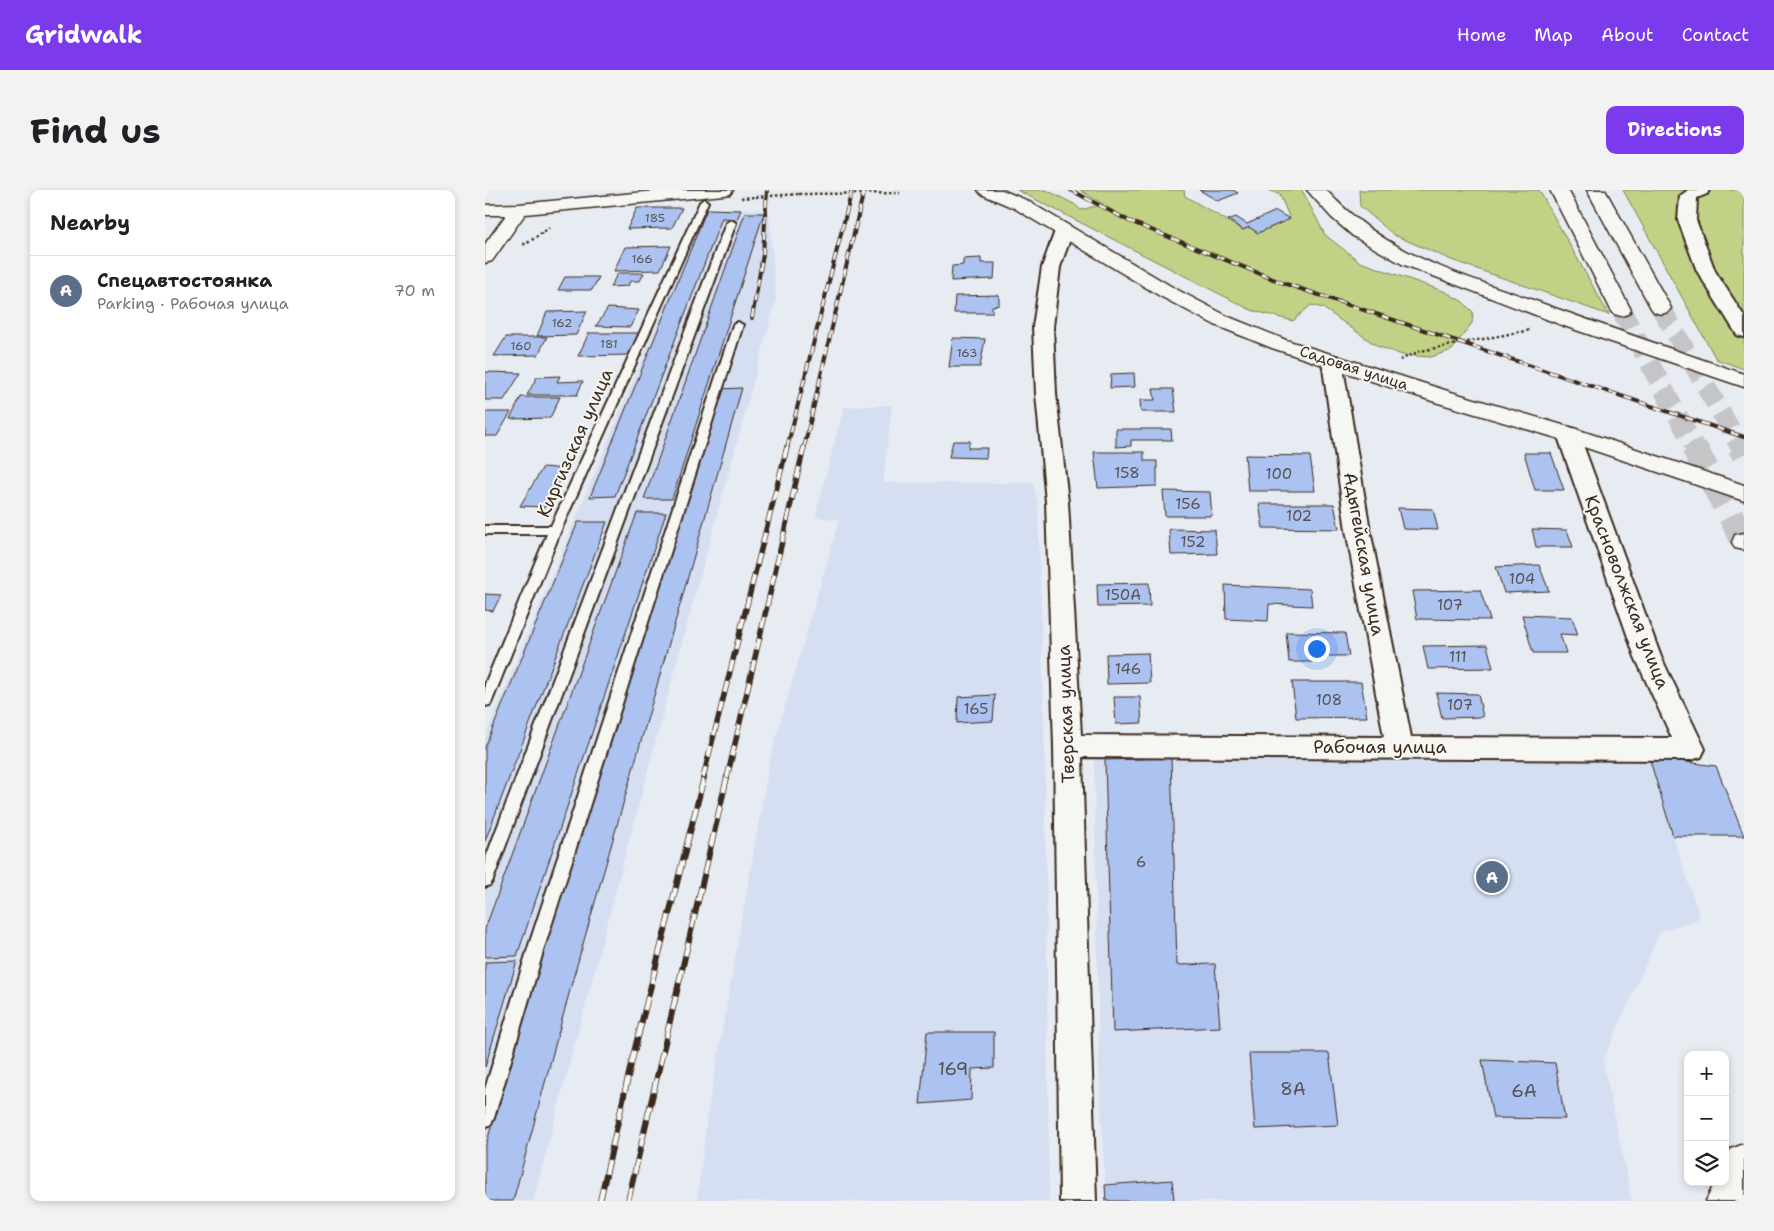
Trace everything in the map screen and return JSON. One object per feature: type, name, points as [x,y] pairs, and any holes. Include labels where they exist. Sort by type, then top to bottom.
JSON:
[{"type":"street","points":[[485,210],[519,209],[724,190]]},
{"type":"street","name":"Садовая улица","points":[[987,190],[1020,204],[1167,292],[1222,321],[1279,344],[1370,374],[1568,434],[1744,493]]},
{"type":"street","points":[[1316,190],[1337,214],[1355,230],[1379,246],[1423,266],[1566,320],[1744,381]]},
{"type":"street","points":[[1330,190],[1337,214]]},
{"type":"street","points":[[1559,190],[1621,310]]},
{"type":"street","points":[[1596,190],[1661,308]]},
{"type":"street","points":[[1701,190],[1689,196],[1687,220],[1706,271],[1744,331]]},
{"type":"street","points":[[485,257],[519,209]]},
{"type":"street","name":"Тверская улица","points":[[1064,231],[1051,267],[1043,327],[1046,394],[1057,502],[1069,746],[1078,1201]]},
{"type":"street","name":"Адыгейская улица","points":[[1332,362],[1358,530],[1399,747]]},
{"type":"street","name":"Красноволжская улица","points":[[1568,434],[1648,657],[1691,749]]},
{"type":"street","name":"Рабочая улица","points":[[1069,746],[1691,749]]},
{"type":"street","points":[[1725,1201],[1744,1162]]},
{"type":"lane","name":"Киргизская улица","points":[[485,701],[555,530],[704,202]]},
{"type":"lane","points":[[485,880],[731,223]]},
{"type":"lane","points":[[485,1118],[537,945],[738,325]]},
{"type":"lane","points":[[485,530],[555,530]]},
{"type":"path","points":[[741,198],[799,194],[900,193]]},
{"type":"path","points":[[1370,374],[1420,351],[1533,329]]},
{"type":"shaded area","points":[[705,208],[769,210],[776,300],[680,650],[533,1201],[485,1201],[485,737]]},
{"type":"shaded area","points":[[892,405],[883,483],[1033,483],[1038,502],[1045,759],[1049,1201],[697,1201],[706,1123],[770,758],[839,520],[815,517],[844,407]]},
{"type":"shaded area","points":[[1094,754],[1649,757],[1716,766],[1744,836],[1673,836],[1700,918],[1660,932],[1603,1061],[1632,1201],[1106,1201],[1099,1073]]},
{"type":"green space","points":[[1017,190],[1046,190],[1074,204],[1081,210],[1103,204],[1080,190],[1184,190],[1185,196],[1243,230],[1249,227],[1258,233],[1290,219],[1280,195],[1269,190],[1302,190],[1325,235],[1360,262],[1446,292],[1463,302],[1473,312],[1472,323],[1452,350],[1431,357],[1402,355],[1377,346],[1323,308],[1311,305],[1293,321],[1251,310]]},
{"type":"green space","points":[[1359,190],[1539,190],[1609,315],[1454,261],[1394,235],[1360,206]]},
{"type":"green space","points":[[1623,190],[1744,190],[1744,369],[1716,359]]},
{"type":"building","points":[[1199,190],[1233,190],[1238,193],[1218,201]]},
{"type":"building","points":[[637,208],[682,208],[672,228],[627,229]]},
{"type":"building","points":[[707,209],[741,210],[737,219],[722,218],[615,496],[590,497]]},
{"type":"building","points":[[1276,211],[1290,219],[1258,233],[1249,227],[1243,230],[1228,220],[1236,217],[1247,224]]},
{"type":"building","points":[[745,213],[764,213],[672,499],[644,499]]},
{"type":"building","points":[[671,246],[660,270],[614,271],[625,247]]},
{"type":"building","points":[[981,258],[981,263],[995,263],[994,279],[951,281],[952,266],[963,265],[963,259]]},
{"type":"building","points":[[618,273],[644,273],[640,281],[630,281],[628,286],[610,287]]},
{"type":"building","points":[[565,277],[599,277],[592,290],[558,290]]},
{"type":"building","points":[[999,295],[999,305],[992,306],[992,313],[954,313],[955,296]]},
{"type":"building","points":[[608,308],[639,310],[630,327],[596,326]]},
{"type":"building","points":[[587,311],[576,335],[537,336],[547,312]]},
{"type":"building","points":[[589,333],[640,333],[630,355],[578,356]]},
{"type":"building","points":[[506,337],[547,337],[538,355],[494,356]]},
{"type":"building","points":[[953,338],[985,339],[980,367],[949,367]]},
{"type":"building","points":[[485,372],[521,373],[504,400],[485,400]]},
{"type":"building","points":[[1134,373],[1135,387],[1110,388],[1111,374]]},
{"type":"building","points":[[560,376],[557,382],[583,381],[577,395],[527,395],[537,377]]},
{"type":"building","points":[[742,388],[573,979],[513,1201],[485,1201],[485,1148],[535,978],[719,389]]},
{"type":"building","points":[[1153,389],[1173,389],[1176,412],[1141,412],[1140,400],[1155,400]]},
{"type":"building","points":[[521,397],[560,397],[550,418],[510,419]]},
{"type":"building","points":[[485,412],[511,412],[497,436],[485,436]]},
{"type":"building","points":[[1116,429],[1171,429],[1172,440],[1131,440],[1131,446],[1116,447]]},
{"type":"building","points":[[953,441],[970,441],[968,448],[987,448],[986,458],[949,457]]},
{"type":"building","points":[[1094,452],[1144,452],[1144,461],[1157,461],[1157,486],[1098,488]]},
{"type":"building","points":[[1524,453],[1551,453],[1564,490],[1535,490]]},
{"type":"building","points":[[1245,455],[1310,456],[1315,491],[1248,491]]},
{"type":"building","points":[[543,467],[567,469],[545,507],[520,506]]},
{"type":"building","points":[[1163,491],[1210,492],[1212,516],[1165,516]]},
{"type":"building","points":[[1259,504],[1334,504],[1339,529],[1263,528]]},
{"type":"building","points":[[1398,508],[1433,509],[1438,530],[1403,529]]},
{"type":"building","points":[[637,513],[666,513],[517,956],[485,957],[485,929]]},
{"type":"building","points":[[578,522],[607,522],[485,841],[485,747]]},
{"type":"building","points":[[1169,529],[1215,530],[1217,554],[1171,555]]},
{"type":"building","points":[[1532,529],[1567,530],[1573,547],[1536,547]]},
{"type":"building","points":[[1539,565],[1549,591],[1504,593],[1496,567]]},
{"type":"building","points":[[1149,583],[1150,606],[1098,607],[1097,584]]},
{"type":"building","points":[[1225,585],[1310,589],[1312,606],[1269,604],[1268,621],[1226,619]]},
{"type":"building","points":[[1480,590],[1490,620],[1417,619],[1412,591]]},
{"type":"building","points":[[485,594],[501,595],[493,611],[485,610]]},
{"type":"building","points":[[1522,615],[1572,617],[1578,635],[1560,634],[1566,653],[1533,653]]},
{"type":"building","points":[[1286,632],[1345,633],[1349,656],[1311,656],[1312,662],[1289,662]]},
{"type":"building","points":[[1487,645],[1493,668],[1428,669],[1423,646]]},
{"type":"building","points":[[1148,653],[1150,683],[1107,684],[1106,654]]},
{"type":"building","points":[[1292,682],[1361,682],[1367,717],[1296,718]]},
{"type":"building","points":[[1436,693],[1478,694],[1483,717],[1442,718]]},
{"type":"building","points":[[995,695],[993,721],[957,723],[958,697]]},
{"type":"building","points":[[1114,697],[1140,697],[1142,723],[1116,724]]},
{"type":"building","points":[[1649,757],[1716,766],[1744,836],[1673,836]]},
{"type":"building","points":[[1171,758],[1177,965],[1215,964],[1220,1027],[1113,1032],[1105,760]]},
{"type":"building","points":[[517,961],[485,1067],[485,962]]},
{"type":"building","points":[[927,1032],[994,1032],[994,1068],[972,1069],[971,1100],[920,1104]]},
{"type":"building","points":[[1249,1053],[1329,1053],[1338,1125],[1255,1129]]},
{"type":"building","points":[[1482,1060],[1555,1063],[1565,1119],[1493,1118]]},
{"type":"building","points":[[1172,1180],[1174,1201],[1106,1201],[1105,1185]]},
{"type":"tunnel","points":[[1661,308],[1741,448]]},
{"type":"tunnel","points":[[1621,310],[1695,448]]},
{"type":"tunnel","points":[[1694,447],[1744,541]]},
{"type":"tunnel","points":[[1740,447],[1744,454]]},
{"type":"railway","points":[[752,318],[763,254],[767,190]]},
{"type":"railway","points":[[787,448],[852,190]]},
{"type":"railway","points":[[804,448],[864,190]]},
{"type":"railway","points":[[1071,190],[1129,221],[1283,283],[1744,437]]},
{"type":"railway","points":[[703,778],[787,447]]},
{"type":"railway","points":[[727,778],[804,447]]},
{"type":"railway","points":[[600,1201],[632,1060],[704,777]]},
{"type":"railway","points":[[628,1201],[727,777]]},
{"type":"place","name":"Спецавтостоянка","points":[[1492,877]]}]
